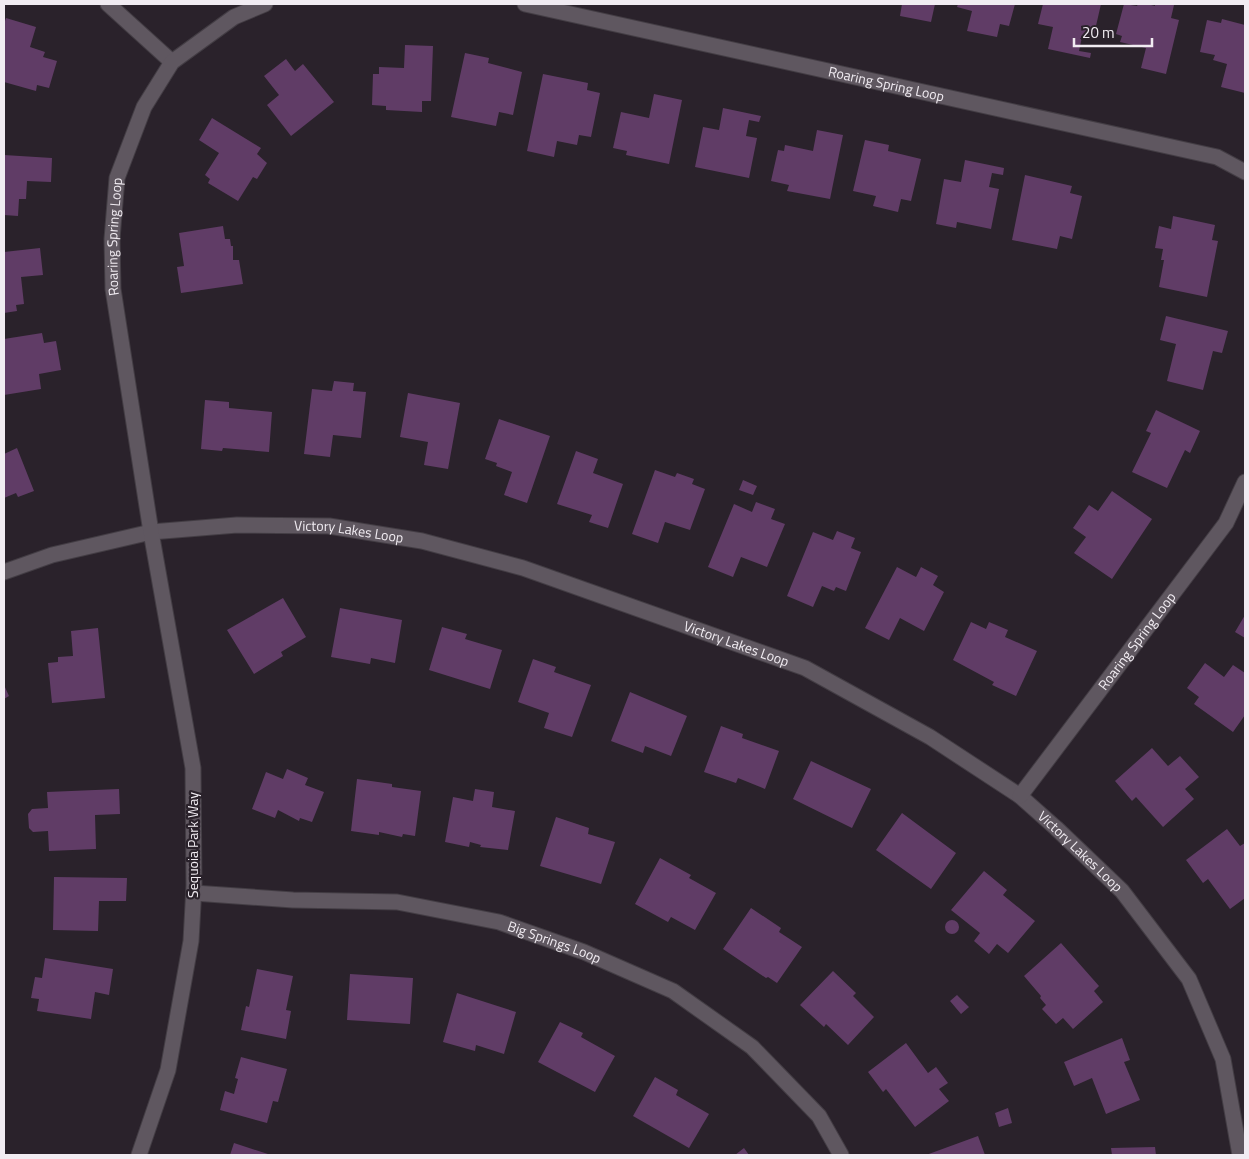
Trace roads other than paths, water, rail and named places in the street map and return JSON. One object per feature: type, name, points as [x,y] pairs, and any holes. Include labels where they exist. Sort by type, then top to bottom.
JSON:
[{"type":"street","points":[[108,4],[172,62]]},
{"type":"street","name":"Roaring Spring Loop","points":[[151,532],[113,289],[112,239],[117,178],[144,107],[172,62],[234,17],[265,4]]},
{"type":"street","name":"Roaring Spring Loop","points":[[525,4],[1217,157],[1245,172]]},
{"type":"street","name":"Roaring Spring Loop","points":[[1020,796],[1226,523],[1245,482]]},
{"type":"street","name":"Victory Lakes Loop","points":[[4,572],[52,555],[151,532],[238,524],[329,526],[422,541],[523,568],[804,668],[930,737],[1020,796],[1122,891],[1189,979],[1223,1059],[1240,1155]]},
{"type":"street","name":"Sequoia Park Way","points":[[139,1155],[168,1070],[191,941],[194,893],[193,768],[151,532]]},
{"type":"street","name":"Big Springs Loop","points":[[194,893],[293,900],[397,902],[500,922],[584,952],[673,991],[752,1047],[819,1116],[841,1155]]}]
